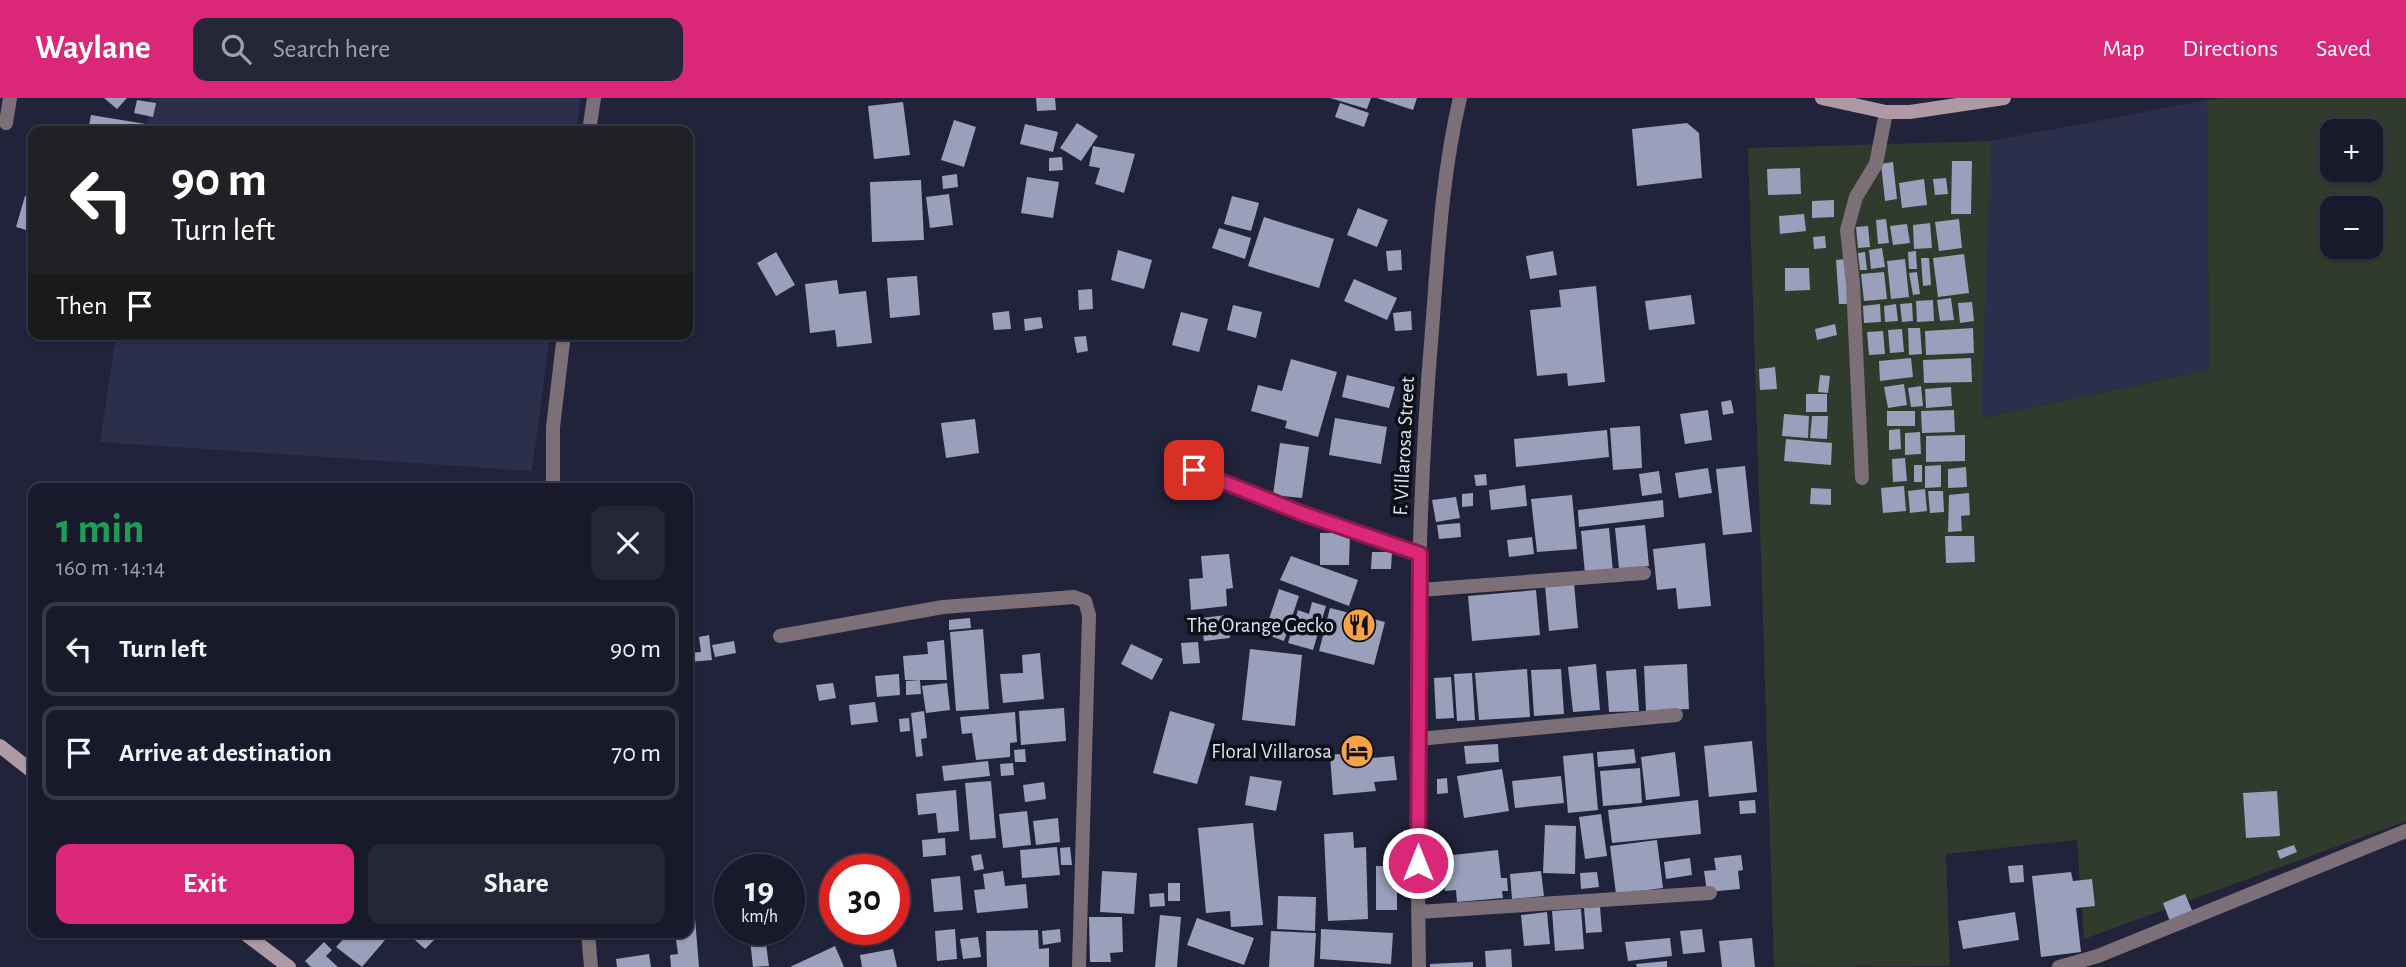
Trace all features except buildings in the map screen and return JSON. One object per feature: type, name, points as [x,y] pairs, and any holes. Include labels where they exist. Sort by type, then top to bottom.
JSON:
[{"type":"street","points":[[6,123],[10,98]]},
{"type":"street","points":[[590,126],[594,98]]},
{"type":"street","name":"F. Villarosa Street","points":[[1419,967],[1420,554],[1428,374],[1447,154],[1460,98]]},
{"type":"street","points":[[1822,98],[1886,111],[1928,111],[2004,98]]},
{"type":"street","points":[[1862,478],[1854,297],[1847,230],[1856,197],[1876,164],[1886,111]]},
{"type":"street","points":[[553,483],[553,427],[563,340]]},
{"type":"street","points":[[1194,470],[1301,513],[1420,554]]},
{"type":"street","points":[[1420,590],[1644,573]]},
{"type":"street","points":[[780,636],[943,607],[1074,597],[1085,601],[1089,615],[1079,967]]},
{"type":"street","points":[[1418,739],[1676,715]]},
{"type":"street","points":[[0,747],[28,768]]},
{"type":"street","points":[[2059,967],[2124,946],[2406,831]]},
{"type":"street","points":[[1418,912],[1710,893]]},
{"type":"street","points":[[251,938],[289,967]]},
{"type":"street","points":[[588,938],[590,967]]},
{"type":"shaded area","points":[[151,98],[581,98],[577,126],[147,126]]},
{"type":"shaded area","points":[[2207,100],[2209,370],[1980,418],[1991,141]]},
{"type":"shaded area","points":[[115,340],[549,340],[532,471],[100,442]]},
{"type":"green space","points":[[2406,98],[2406,821],[2084,939],[2077,840],[1946,854],[1950,966],[1774,967],[1748,148],[1991,141],[1981,418],[2209,370],[2207,100]]},
{"type":"place","name":"The Orange Gecko","points":[[1359,625]]},
{"type":"place","name":"Floral Villarosa","points":[[1357,751]]},
{"type":"route","points":[[1194,470],[1301,513],[1420,554],[1418,863]]}]
